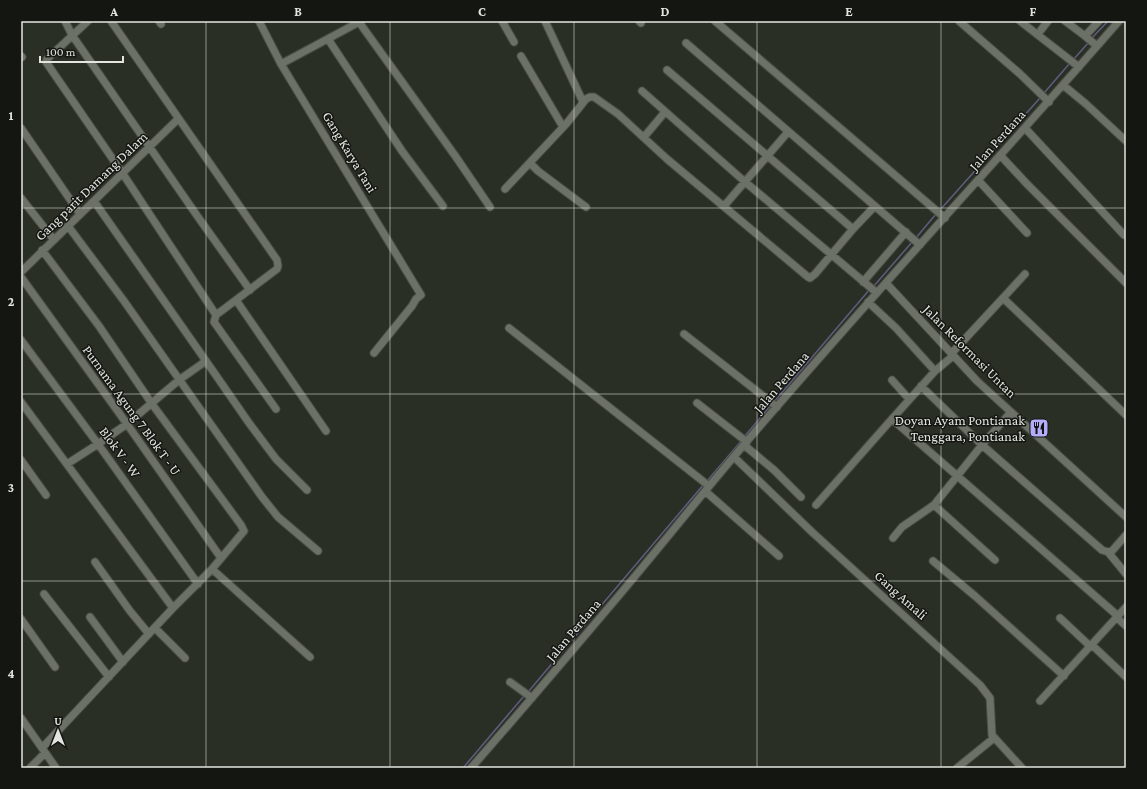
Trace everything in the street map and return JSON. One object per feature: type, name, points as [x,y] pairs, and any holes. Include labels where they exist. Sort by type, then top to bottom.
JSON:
[{"type":"street","points":[[65,21],[72,36],[250,290]]},
{"type":"street","points":[[88,21],[47,58],[46,62],[123,174],[216,315]]},
{"type":"street","points":[[111,21],[277,260],[277,269],[216,315],[214,322],[276,409]]},
{"type":"street","name":"Gang Karya Tani","points":[[259,21],[281,64],[422,295],[416,299],[374,353]]},
{"type":"street","points":[[281,64],[360,21],[490,207]]},
{"type":"street","points":[[502,21],[514,42]]},
{"type":"street","points":[[545,21],[584,102]]},
{"type":"street","points":[[715,21],[941,215]]},
{"type":"street","points":[[960,21],[1045,98]]},
{"type":"street","points":[[1020,21],[1077,66]]},
{"type":"street","points":[[1041,30],[1048,21]]},
{"type":"street","points":[[1064,21],[1096,45]]},
{"type":"street","points":[[1086,36],[1099,21]]},
{"type":"street","name":"Jalan Perdana","points":[[471,768],[528,695],[706,486],[734,457],[774,405],[868,302],[870,288],[886,283],[941,215],[978,180],[1025,128],[1045,98],[1063,85],[1077,66],[1119,21]]},
{"type":"street","points":[[328,39],[402,151],[443,206]]},
{"type":"street","points":[[686,44],[918,243]]},
{"type":"street","points":[[521,56],[563,127]]},
{"type":"street","points":[[667,70],[852,229]]},
{"type":"street","points":[[1063,85],[1126,141]]},
{"type":"street","points":[[642,91],[744,181],[870,288],[907,233]]},
{"type":"street","points":[[505,189],[563,127],[584,102],[590,97],[594,97],[618,114],[666,159],[810,278],[874,206]]},
{"type":"street","points":[[644,137],[665,112]]},
{"type":"street","name":"Gang parit Damang Dalam","points":[[21,272],[178,119]]},
{"type":"street","points":[[21,128],[80,214]]},
{"type":"street","points":[[1025,128],[1124,235]]},
{"type":"street","points":[[724,206],[744,181],[788,132]]},
{"type":"street","points":[[1000,155],[1126,283]]},
{"type":"street","points":[[530,163],[538,171],[586,207]]},
{"type":"street","points":[[978,180],[1027,233]]},
{"type":"street","points":[[21,198],[54,240]]},
{"type":"street","points":[[94,201],[249,423],[276,459],[307,490]]},
{"type":"street","points":[[68,226],[124,301],[235,459],[278,517],[318,551]]},
{"type":"street","points":[[30,768],[109,677],[197,582],[212,569],[243,533],[244,529],[152,404],[99,326],[42,250]]},
{"type":"street","points":[[816,505],[920,386],[952,355],[1025,274]]},
{"type":"street","name":"Purnama Agung 7 Blok T - U","points":[[21,277],[221,558]]},
{"type":"street","name":"Jalan Reformasi Untan","points":[[886,283],[977,381],[1126,517]]},
{"type":"street","points":[[1003,298],[1126,415]]},
{"type":"street","points":[[236,300],[326,431]]},
{"type":"street","points":[[868,302],[896,328],[935,371]]},
{"type":"street","points":[[509,328],[706,486],[779,556]]},
{"type":"street","points":[[684,334],[774,405]]},
{"type":"street","name":"Blok V - W","points":[[21,340],[197,582]]},
{"type":"street","points":[[67,464],[127,424],[179,380],[206,362]]},
{"type":"street","points":[[892,380],[909,399]]},
{"type":"street","points":[[920,386],[982,445],[1097,545],[1108,552],[1126,574]]},
{"type":"street","points":[[21,402],[174,608]]},
{"type":"street","points":[[697,403],[774,470],[801,497]]},
{"type":"street","points":[[893,538],[902,527],[934,505],[982,445],[1011,412]]},
{"type":"street","points":[[892,419],[1117,616],[1126,626]]},
{"type":"street","name":"Gang Amali","points":[[734,457],[812,532],[980,685],[990,698],[992,735],[994,738]]},
{"type":"street","points":[[21,460],[46,495]]},
{"type":"street","points":[[934,505],[995,560]]},
{"type":"street","points":[[1108,552],[1112,551],[1126,535]]},
{"type":"street","points":[[933,561],[1064,676]]},
{"type":"street","points":[[95,562],[130,611],[149,634]]},
{"type":"street","points":[[212,569],[310,657]]},
{"type":"street","points":[[44,594],[109,677]]},
{"type":"street","points":[[1040,701],[1126,606]]},
{"type":"street","points":[[90,617],[123,662]]},
{"type":"street","points":[[1060,618],[1126,677]]},
{"type":"street","points":[[21,619],[55,667]]},
{"type":"street","points":[[155,628],[185,658]]},
{"type":"street","points":[[510,682],[528,695]]},
{"type":"street","points":[[21,718],[56,768]]},
{"type":"street","points":[[957,768],[994,738],[1022,768]]},
{"type":"waterway","points":[[1091,39],[1108,21]]},
{"type":"waterway","points":[[1073,60],[1089,42]]},
{"type":"waterway","points":[[1044,93],[1070,63]]},
{"type":"waterway","points":[[940,210],[1040,98]]},
{"type":"waterway","points":[[915,239],[936,214]]},
{"type":"waterway","points":[[873,287],[913,241]]},
{"type":"waterway","points":[[774,402],[870,289]]},
{"type":"waterway","points":[[744,437],[771,405]]},
{"type":"waterway","points":[[707,481],[742,440]]},
{"type":"waterway","points":[[528,692],[704,484]]},
{"type":"waterway","points":[[463,768],[524,696]]},
{"type":"place","name":"Doyan Ayam Pontianak Tenggara, Pontianak","points":[[1039,428]]}]
